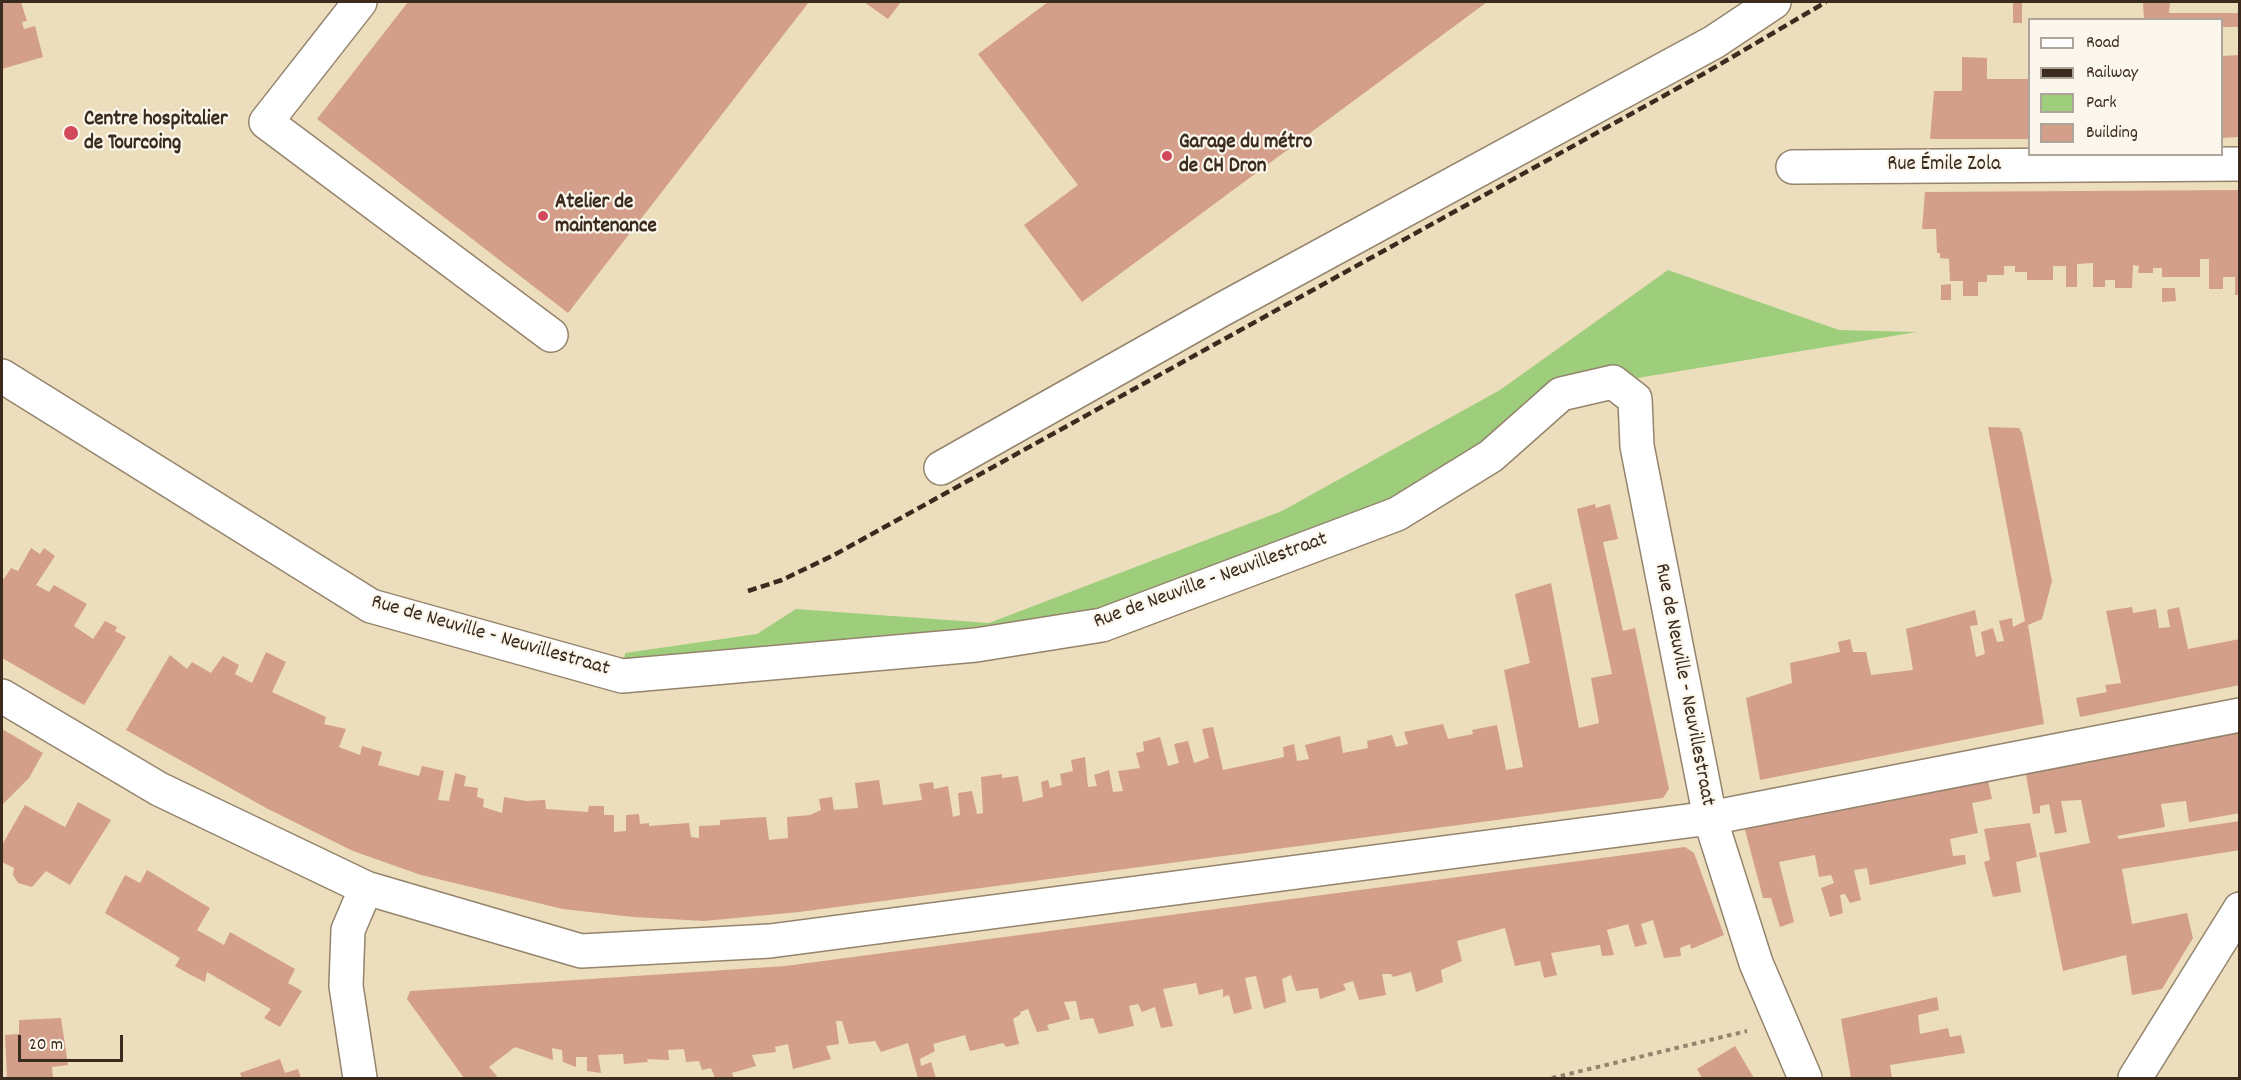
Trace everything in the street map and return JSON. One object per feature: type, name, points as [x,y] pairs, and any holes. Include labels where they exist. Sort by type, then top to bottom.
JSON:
[{"type":"street","points":[[360,2],[266,122],[551,335]]},
{"type":"street","points":[[941,468],[1221,310],[1714,42],[1774,2]]},
{"type":"street","name":"Rue Émile Zola","points":[[1793,167],[2240,164]]},
{"type":"street","name":"Rue de Neuville - Neuvillestraat","points":[[2,376],[371,606],[622,676],[976,645],[1102,625],[1397,513],[1491,456],[1561,394],[1613,382],[1635,399],[1637,446],[1642,478],[1710,818],[1756,963],[1805,1078]]},
{"type":"street","points":[[2,696],[159,789],[366,888],[581,951],[749,943],[1710,818],[2240,715]]},
{"type":"street","points":[[360,1078],[346,986],[348,930],[366,888]]},
{"type":"street","points":[[2134,1078],[2240,909]]},
{"type":"path","points":[[1552,1078],[1783,1023]]},
{"type":"green space","points":[[1668,270],[1839,330],[1917,332],[1613,382],[1491,456],[1102,625],[622,676],[625,653],[757,634],[796,609],[989,623],[1282,511],[1500,390]]},
{"type":"building","points":[[2,2],[21,2],[27,21],[22,22],[24,29],[35,26],[43,57],[2,69]]},
{"type":"building","name":"Atelier de maintenance","points":[[408,2],[809,2],[568,313],[317,119]]},
{"type":"building","points":[[864,2],[901,2],[888,19]]},
{"type":"building","name":"Garage du métro de CH Dron","points":[[1048,2],[1487,2],[1082,302],[1024,225],[1078,185],[978,54]]},
{"type":"building","points":[[2013,2],[2022,2],[2022,23],[2013,23]]},
{"type":"building","points":[[2143,2],[2170,2],[2169,13],[2240,13],[2240,27],[2223,27],[2223,18],[2144,18]]},
{"type":"building","points":[[2240,55],[2240,137],[2223,138],[2223,56]]},
{"type":"building","points":[[1962,57],[1987,58],[1987,79],[2028,79],[2028,139],[1930,139],[1934,91],[1962,91]]},
{"type":"building","points":[[2240,190],[2240,295],[2235,295],[2235,277],[2223,277],[2223,289],[2209,289],[2209,259],[2200,259],[2200,277],[2162,277],[2162,268],[2153,268],[2153,273],[2138,273],[2139,266],[2133,265],[2132,288],[2115,288],[2115,280],[2105,280],[2105,287],[2093,287],[2093,263],[2077,264],[2077,287],[2066,287],[2066,266],[2053,266],[2053,280],[2027,280],[2027,272],[2015,272],[2015,266],[2004,266],[2004,275],[1987,275],[1987,282],[1978,282],[1978,296],[1963,296],[1963,281],[1950,281],[1949,259],[1940,258],[1940,253],[1937,253],[1936,229],[1922,229],[1925,192]]},
{"type":"building","points":[[1951,284],[1951,300],[1941,300],[1941,285]]},
{"type":"building","points":[[2162,288],[2175,288],[2176,301],[2162,302]]},
{"type":"building","points":[[1988,427],[2019,428],[2022,433],[2052,581],[2042,619],[2028,625],[2044,724],[1760,780],[1746,698],[1792,683],[1790,663],[1840,652],[1838,642],[1850,639],[1853,652],[1866,652],[1871,675],[1913,670],[1906,629],[1975,610],[1978,625],[1970,626],[1976,657],[1985,654],[1981,632],[1993,628],[1997,642],[2004,641],[1999,621],[2012,618],[2013,627],[2025,621]]},
{"type":"building","points":[[1595,504],[1596,508],[1610,504],[1618,539],[1603,542],[1623,631],[1635,628],[1669,789],[1663,798],[799,912],[704,921],[633,917],[563,909],[421,875],[353,851],[268,809],[126,730],[170,655],[187,669],[192,662],[211,673],[223,656],[239,665],[235,674],[252,683],[266,652],[286,662],[272,692],[326,717],[324,724],[346,729],[339,747],[360,755],[362,746],[382,752],[378,765],[419,776],[422,766],[444,771],[438,800],[449,801],[455,773],[466,776],[464,786],[478,788],[477,797],[484,799],[483,807],[502,813],[504,797],[526,801],[545,800],[546,809],[588,812],[589,806],[604,806],[604,815],[614,815],[614,832],[626,831],[626,815],[639,814],[640,824],[649,823],[649,826],[689,823],[691,837],[699,838],[699,826],[720,825],[720,820],[766,817],[769,840],[788,838],[787,817],[810,815],[821,810],[819,799],[832,797],[834,810],[858,808],[855,783],[879,780],[883,805],[922,800],[919,784],[933,782],[934,789],[948,786],[953,817],[960,815],[958,793],[972,791],[977,814],[983,813],[981,777],[1002,774],[1002,778],[1018,776],[1023,802],[1043,797],[1041,782],[1048,780],[1050,788],[1062,785],[1060,774],[1073,771],[1071,760],[1085,757],[1088,787],[1097,786],[1094,775],[1109,770],[1113,792],[1123,791],[1118,771],[1140,768],[1136,753],[1144,751],[1143,742],[1160,737],[1168,766],[1179,763],[1174,744],[1188,741],[1194,763],[1209,758],[1202,729],[1213,727],[1223,770],[1284,757],[1283,747],[1294,744],[1297,761],[1309,759],[1305,745],[1340,736],[1343,753],[1368,748],[1367,741],[1392,735],[1396,747],[1408,744],[1404,732],[1443,724],[1448,739],[1473,734],[1472,730],[1497,725],[1506,770],[1523,767],[1504,670],[1530,663],[1515,594],[1551,583],[1579,728],[1599,723],[1591,678],[1612,674],[1577,509]]},
{"type":"building","points":[[31,548],[40,554],[44,548],[55,556],[36,585],[49,592],[54,585],[87,604],[74,626],[93,639],[105,621],[117,627],[115,631],[126,637],[84,705],[2,658],[2,577],[4,579],[11,568],[18,571]]},
{"type":"building","points":[[2132,607],[2133,613],[2156,609],[2159,628],[2170,627],[2167,610],[2179,607],[2188,649],[2240,639],[2240,685],[2080,717],[2076,698],[2107,692],[2105,685],[2121,683],[2106,611]]},
{"type":"building","points":[[2,729],[43,753],[29,778],[2,805]]},
{"type":"building","points":[[2240,729],[2240,813],[2189,822],[2186,801],[2161,804],[2165,827],[2117,836],[2119,839],[2240,821],[2240,850],[2122,869],[2132,924],[2187,913],[2193,938],[2162,989],[2132,995],[2126,955],[2063,971],[2039,853],[2090,843],[2081,800],[2061,801],[2067,832],[2055,834],[2049,804],[2040,806],[2040,813],[2033,814],[2025,769]]},
{"type":"building","points":[[1987,776],[1992,799],[1972,803],[1978,833],[1950,839],[1953,856],[1965,855],[1966,864],[1870,885],[1867,868],[1854,870],[1861,900],[1850,903],[1845,894],[1840,895],[1843,913],[1830,917],[1821,888],[1834,883],[1831,875],[1819,877],[1815,855],[1779,862],[1794,922],[1780,927],[1771,898],[1763,898],[1744,826]]},
{"type":"building","points":[[78,802],[111,820],[70,885],[46,871],[32,887],[18,883],[13,875],[14,868],[2,862],[2,845],[25,805],[65,827]]},
{"type":"building","points":[[2030,823],[2037,857],[2016,862],[2021,892],[1993,897],[1984,862],[1990,860],[1984,829]]},
{"type":"building","points":[[1685,847],[1694,853],[1724,935],[1691,949],[1690,944],[1680,948],[1681,956],[1664,958],[1653,920],[1641,924],[1647,944],[1635,947],[1628,924],[1607,930],[1614,955],[1602,956],[1600,945],[1551,953],[1557,975],[1544,978],[1540,961],[1515,966],[1505,928],[1457,941],[1462,961],[1441,970],[1443,982],[1416,992],[1411,972],[1393,977],[1391,974],[1382,974],[1386,995],[1359,1000],[1353,981],[1343,984],[1346,990],[1320,999],[1318,988],[1296,991],[1291,975],[1282,979],[1286,1002],[1264,1009],[1256,976],[1245,978],[1252,1009],[1234,1014],[1229,995],[1223,997],[1223,989],[1199,995],[1196,983],[1163,989],[1173,1026],[1161,1028],[1155,1007],[1142,1012],[1138,1004],[1129,1006],[1134,1026],[1099,1034],[1093,1018],[1080,1020],[1076,1001],[1064,1002],[1070,1019],[1047,1025],[1049,1030],[1037,1032],[1028,1009],[1020,1012],[1021,1014],[1013,1019],[1019,1044],[1006,1047],[1003,1043],[970,1051],[965,1035],[933,1044],[935,1051],[920,1059],[921,1066],[931,1062],[936,1078],[918,1078],[908,1043],[881,1052],[875,1041],[849,1044],[842,1021],[836,1021],[839,1044],[826,1046],[831,1059],[793,1069],[788,1044],[775,1047],[776,1052],[752,1055],[756,1066],[732,1073],[734,1078],[715,1078],[711,1068],[702,1070],[699,1061],[686,1062],[684,1049],[668,1050],[669,1060],[647,1059],[648,1062],[624,1064],[623,1054],[598,1055],[601,1073],[587,1071],[587,1057],[576,1057],[576,1067],[563,1062],[562,1050],[552,1048],[553,1060],[515,1047],[489,1067],[497,1076],[495,1078],[464,1078],[407,999],[410,991],[785,966]]},
{"type":"building","points":[[147,870],[210,908],[197,930],[224,945],[230,932],[295,969],[288,983],[302,991],[280,1027],[264,1018],[271,1009],[207,972],[205,982],[175,966],[180,958],[105,913],[125,875],[140,883]]},
{"type":"building","points":[[1937,997],[1939,1010],[1918,1015],[1920,1034],[1948,1028],[1950,1037],[1961,1035],[1965,1053],[1890,1065],[1892,1078],[1851,1078],[1841,1019]]},
{"type":"building","points":[[61,1018],[68,1065],[52,1067],[53,1078],[7,1078],[5,1035],[19,1034],[19,1020]]},
{"type":"building","points":[[1735,1046],[1754,1078],[1702,1078],[1697,1069]]},
{"type":"building","points":[[280,1059],[285,1073],[298,1069],[301,1078],[242,1078],[240,1073]]},
{"type":"railway","points":[[748,591],[782,580],[834,555],[1705,73],[1826,2]]},
{"type":"place","name":"Centre hospitalier de Tourcoing","points":[[71,133]]},
{"type":"place","name":"Garage du métro de CH Dron","points":[[1167,156]]},
{"type":"place","name":"Atelier de maintenance","points":[[543,216]]}]
